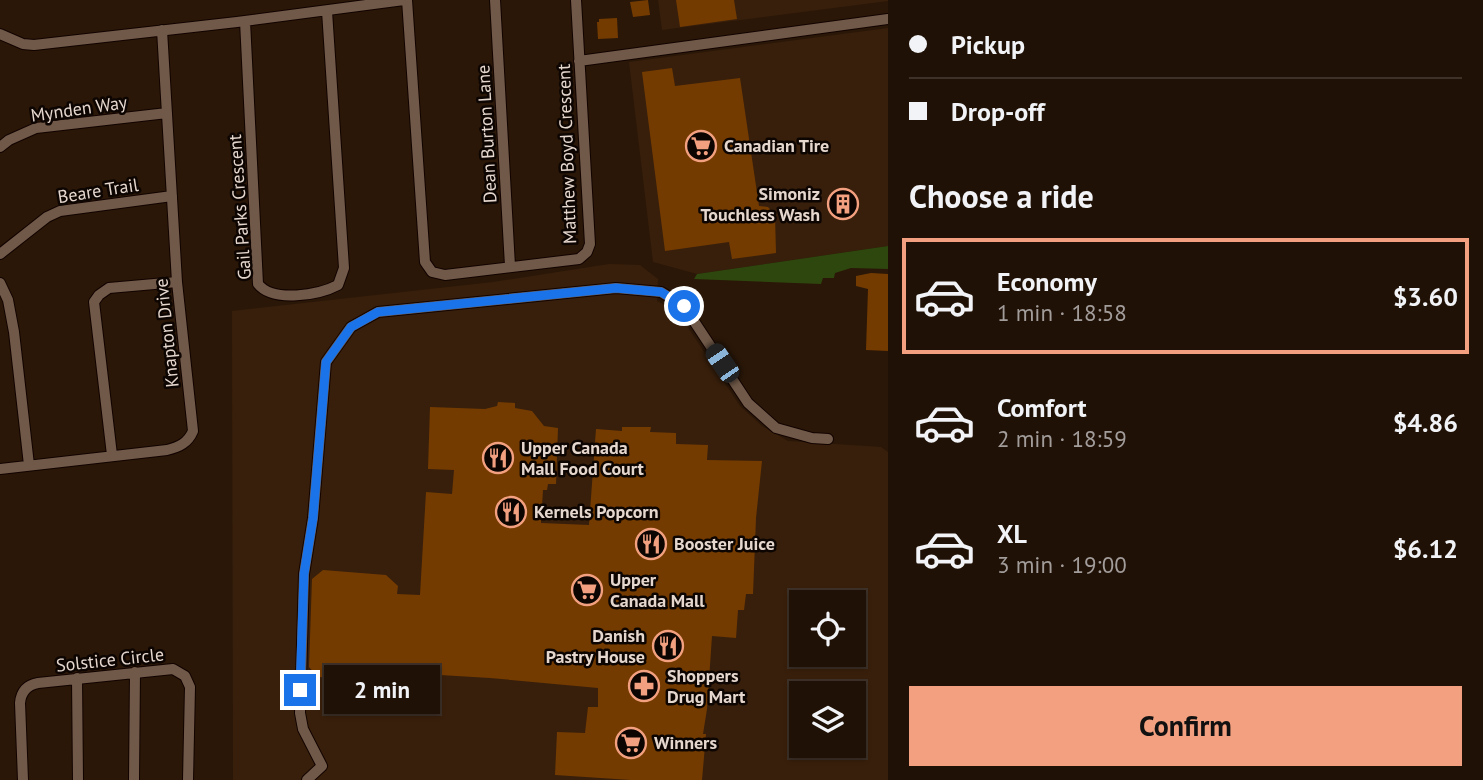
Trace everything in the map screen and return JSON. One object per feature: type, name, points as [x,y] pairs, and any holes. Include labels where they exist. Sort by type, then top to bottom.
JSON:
[{"type":"street","points":[[0,34],[23,44],[34,45],[405,0]]},
{"type":"street","name":"Matthew Boyd Crescent","points":[[405,0],[425,262],[432,272],[444,275],[579,259],[587,252],[590,244],[576,0]]},
{"type":"street","name":"Dean Burton Lane","points":[[495,0],[510,266]]},
{"type":"street","name":"Gail Parks Crescent","points":[[245,21],[258,284],[277,296],[326,291],[338,285],[344,268],[327,11]]},
{"type":"street","points":[[579,61],[888,19]]},
{"type":"street","name":"Knapton Drive","points":[[0,469],[176,447],[190,439],[193,431],[177,282],[162,30]]},
{"type":"street","name":"Mynden Way","points":[[0,147],[36,128],[167,114]]},
{"type":"street","name":"Beare Trail","points":[[0,254],[47,217],[60,211],[172,196]]},
{"type":"street","points":[[112,456],[94,302],[109,288],[177,282]]},
{"type":"street","points":[[0,283],[8,300],[14,332],[29,466]]},
{"type":"street","points":[[307,780],[322,766],[303,729],[300,713],[304,574],[313,518],[326,362],[351,327],[378,312],[616,288],[661,292],[684,306],[748,403],[776,428],[812,438],[828,439]]},
{"type":"street","name":"Solstice Circle","points":[[23,780],[20,703],[22,693],[34,683],[173,669],[187,680],[190,693],[188,780]]},
{"type":"street","points":[[134,780],[135,672]]},
{"type":"street","points":[[77,678],[78,780]]},
{"type":"shaded area","points":[[658,0],[888,0],[888,1],[662,30]]},
{"type":"shaded area","points":[[888,28],[888,246],[697,274],[653,262],[629,62]]},
{"type":"shaded area","points":[[609,264],[640,265],[658,279],[657,301],[677,311],[740,406],[762,426],[788,441],[881,447],[888,452],[888,780],[233,780],[232,311],[493,282]]},
{"type":"green space","points":[[888,246],[888,269],[851,268],[835,273],[834,278],[823,278],[821,284],[694,279],[697,274]]},
{"type":"building","points":[[648,0],[650,15],[633,17],[630,2]]},
{"type":"building","points":[[676,0],[734,0],[737,19],[680,27]]},
{"type":"building","points":[[617,18],[618,38],[598,39],[599,19]]},
{"type":"building","name":"Canadian Tire","points":[[672,68],[675,86],[740,78],[759,206],[768,207],[775,215],[776,253],[732,259],[729,242],[665,251],[642,72]]},
{"type":"building","name":"Simoniz Touchless Wash","points":[[848,192],[852,217],[839,220],[835,194]]},
{"type":"building","points":[[888,274],[888,351],[866,350],[868,289],[856,286],[856,276]]},
{"type":"building","name":"Upper Canada Mall","points":[[498,402],[515,403],[515,408],[532,411],[544,426],[558,428],[556,484],[548,484],[547,490],[543,490],[541,523],[589,525],[596,429],[622,431],[622,427],[651,427],[650,432],[676,433],[676,444],[708,445],[707,460],[762,461],[756,518],[753,594],[746,594],[744,610],[738,610],[736,638],[712,636],[703,734],[706,734],[702,780],[631,780],[555,775],[557,732],[585,733],[588,707],[598,707],[598,688],[390,672],[380,680],[318,677],[309,667],[312,579],[323,570],[386,575],[398,586],[397,594],[420,595],[426,492],[452,494],[454,470],[428,469],[430,407],[485,409],[497,406]]},
{"type":"place","name":"Canadian Tire","points":[[701,146]]},
{"type":"place","name":"Simoniz Touchless Wash","points":[[843,204]]},
{"type":"place","name":"Upper Canada Mall Food Court","points":[[498,458]]},
{"type":"place","name":"Kernels Popcorn","points":[[511,512]]},
{"type":"place","name":"Booster Juice","points":[[651,544]]},
{"type":"place","name":"Upper Canada Mall","points":[[587,590]]},
{"type":"place","name":"Danish Pastry House","points":[[668,646]]},
{"type":"place","name":"Shoppers Drug Mart","points":[[644,686]]},
{"type":"place","name":"Winners","points":[[631,743]]},
{"type":"route","points":[[300,690],[304,574],[313,518],[326,362],[351,327],[378,312],[616,288],[661,292],[684,306]]}]
